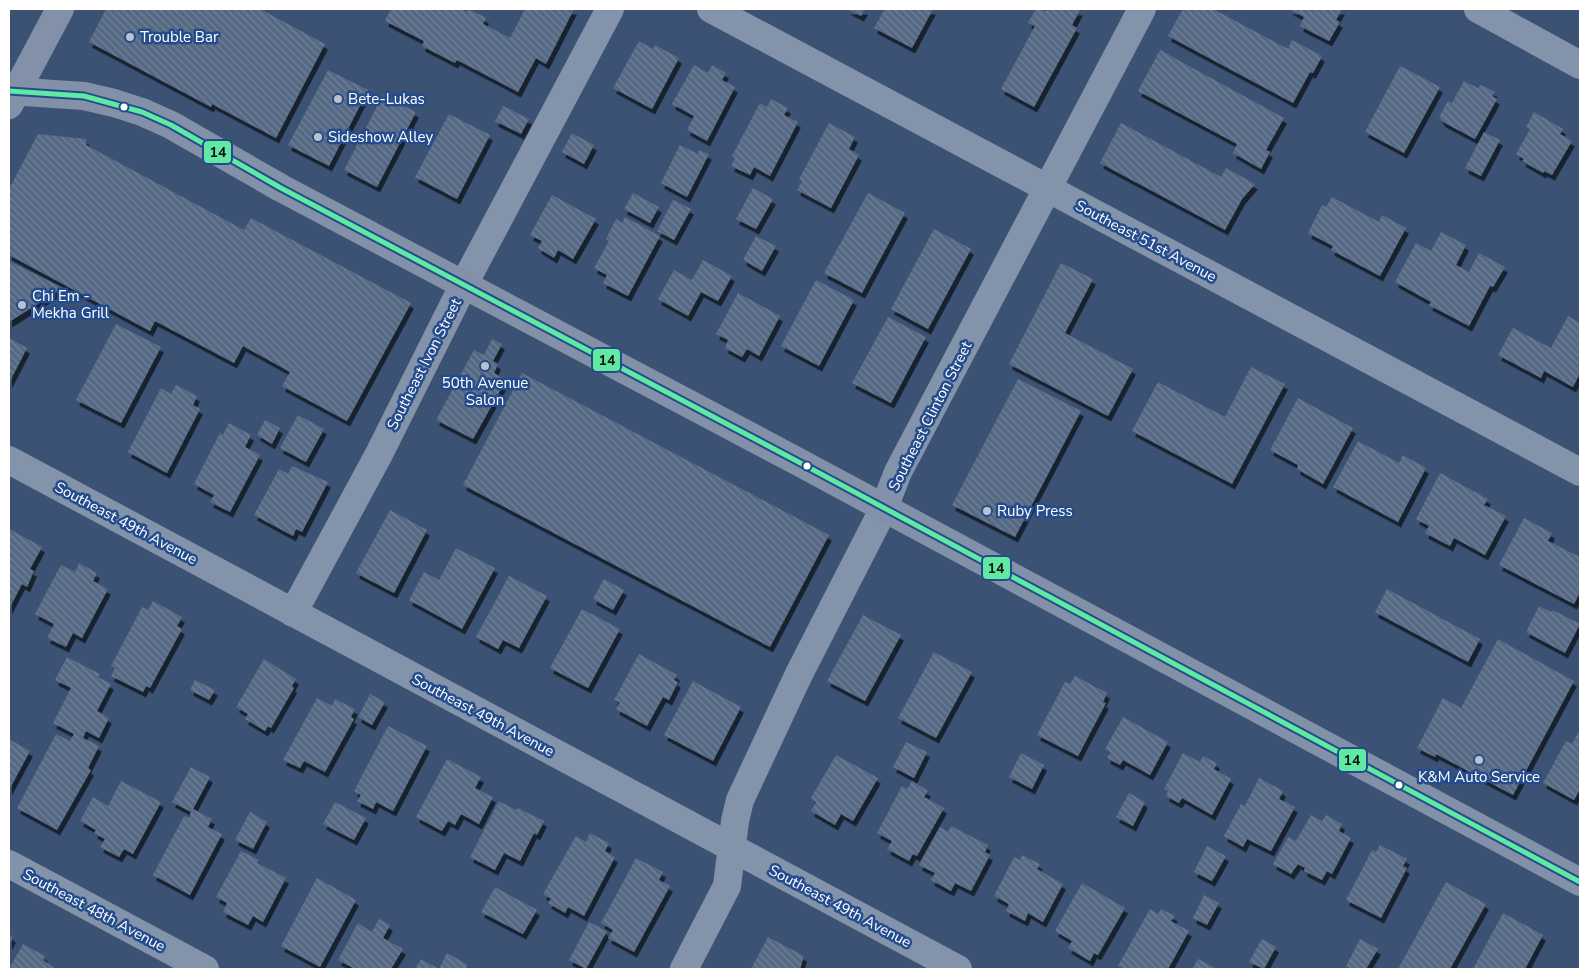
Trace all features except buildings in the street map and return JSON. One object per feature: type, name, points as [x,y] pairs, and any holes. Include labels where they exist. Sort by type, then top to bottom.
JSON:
[{"type":"main road","points":[[60,9],[12,96],[84,96],[142,112],[1580,882]]},
{"type":"street","name":"Southeast Ivon Street","points":[[293,613],[379,454],[464,284],[610,9]]},
{"type":"street","name":"Southeast 51st Avenue","points":[[711,9],[1580,472]]},
{"type":"street","name":"Southeast Clinton Street","points":[[684,969],[727,886],[735,821],[740,800],[799,674],[884,508],[898,472],[1142,9]]},
{"type":"street","points":[[1478,9],[1580,65]]},
{"type":"street","name":"Southeast 49th Avenue","points":[[9,460],[958,969]]},
{"type":"street","name":"Southeast 48th Avenue","points":[[9,864],[205,969]]},
{"type":"transit line","name":"14","points":[[9,91],[84,96],[142,112],[171,125],[281,188],[793,459],[1580,882]]},
{"type":"place","name":"Trouble Bar","points":[[130,37]]},
{"type":"place","name":"Bete-Lukas","points":[[338,99]]},
{"type":"place","name":"Sideshow Alley","points":[[318,137]]},
{"type":"place","name":"Chi Em - Mekha Grill","points":[[22,305]]},
{"type":"place","name":"50th Avenue Salon","points":[[485,366]]},
{"type":"place","name":"Ruby Press","points":[[987,511]]},
{"type":"place","name":"K&M Auto Service","points":[[1479,760]]}]
